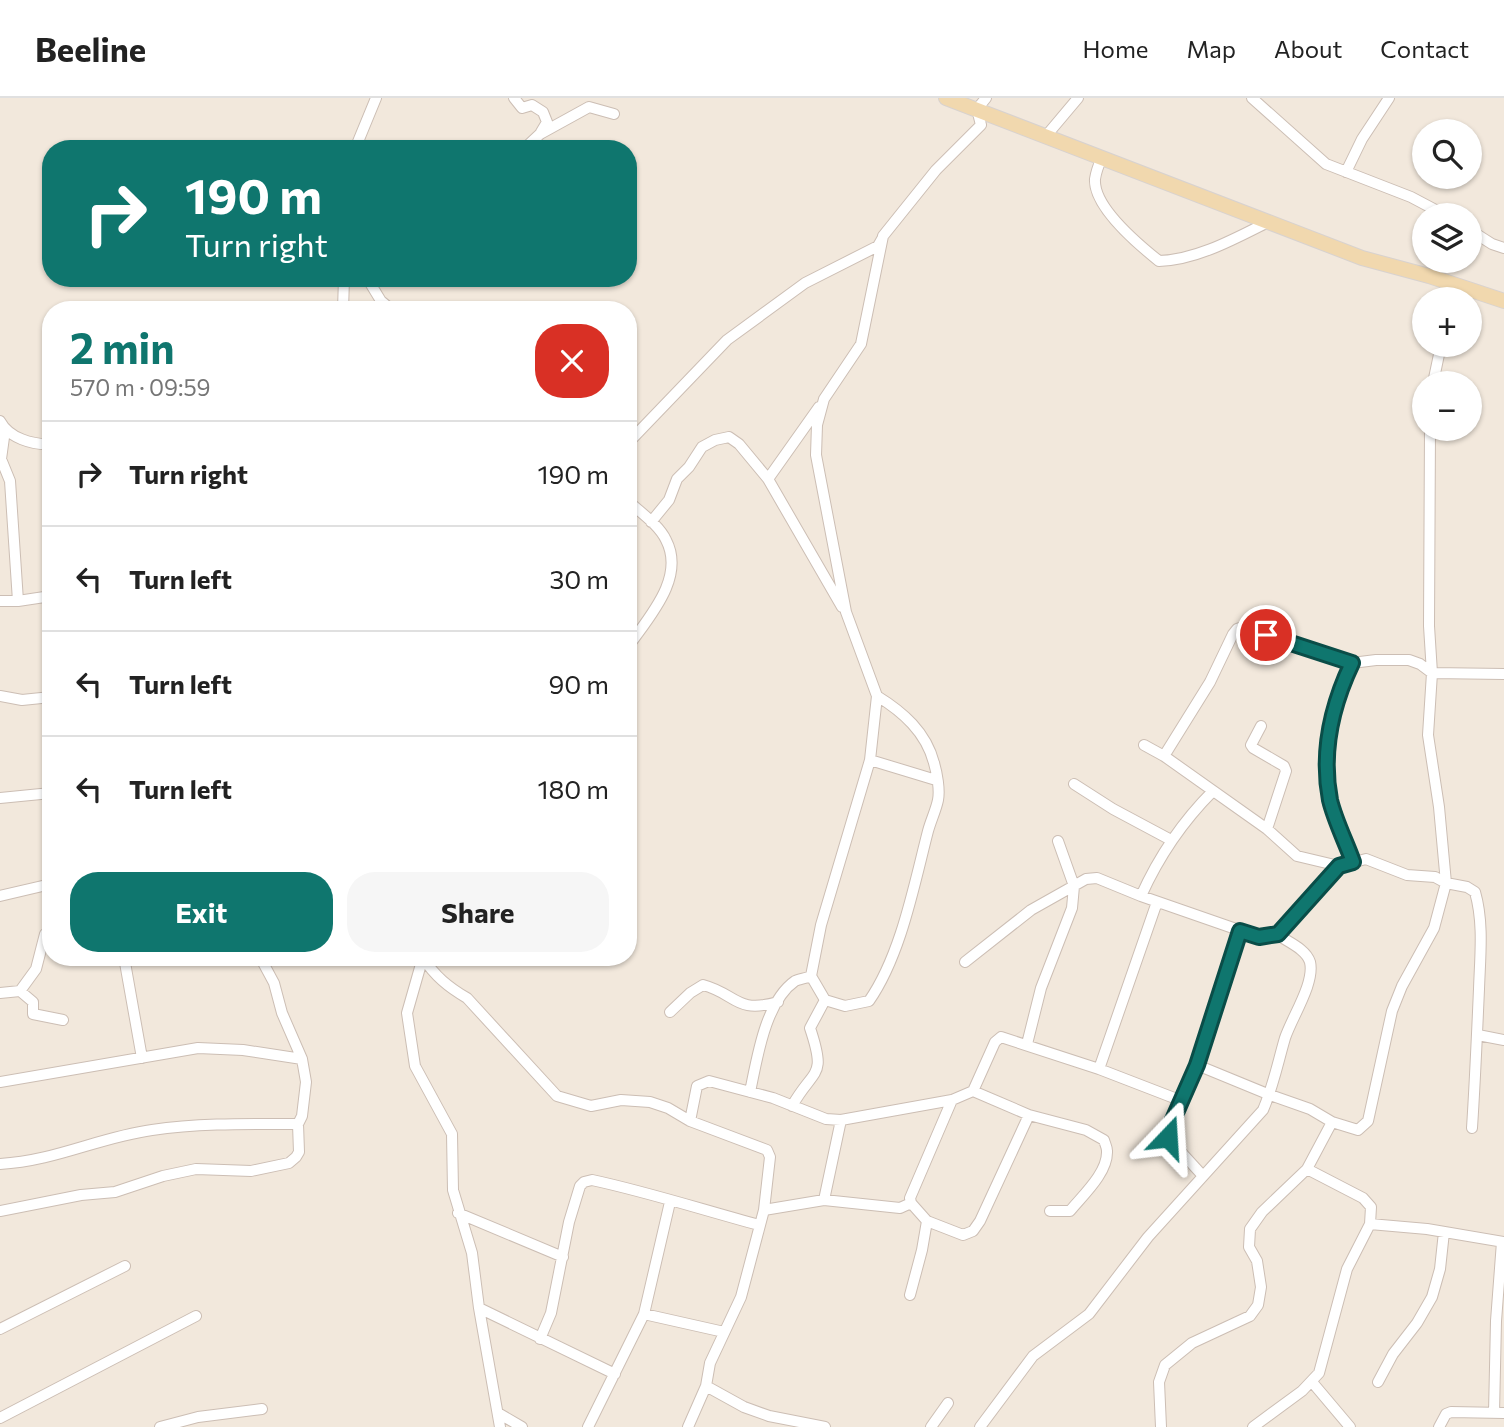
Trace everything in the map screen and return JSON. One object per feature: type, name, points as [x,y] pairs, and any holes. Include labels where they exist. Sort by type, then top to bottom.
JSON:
[{"type":"main road","points":[[946,98],[982,104],[1046,136],[1442,287]]},
{"type":"main road","points":[[1482,297],[1504,301]]},
{"type":"street","points":[[359,140],[376,98]]},
{"type":"street","points":[[514,98],[522,108],[532,105],[543,111],[547,122],[540,134]]},
{"type":"street","points":[[1046,136],[1077,98]]},
{"type":"street","points":[[1252,98],[1326,164],[1422,203]]},
{"type":"street","points":[[1346,172],[1362,139],[1389,98]]},
{"type":"street","points":[[637,434],[727,340],[805,283],[878,246],[936,170],[981,125],[982,104]]},
{"type":"street","points":[[534,140],[567,117],[589,107],[614,114]]},
{"type":"street","points":[[1102,157],[1095,178],[1096,191],[1130,237],[1159,261],[1178,261],[1270,221]]},
{"type":"street","points":[[768,479],[861,344],[883,236]]},
{"type":"street","points":[[1482,238],[1504,248]]},
{"type":"street","points":[[856,256],[877,267]]},
{"type":"street","points":[[824,399],[817,425],[816,455],[846,612],[877,696],[870,760],[821,925],[811,976],[825,1000],[845,1006],[869,1001],[884,980],[917,881],[939,798],[934,762],[914,724],[897,708],[877,696]]},
{"type":"street","points":[[18,601],[10,481],[1,459],[2,426],[31,443],[42,444]]},
{"type":"street","points":[[651,522],[669,500],[677,479],[702,447],[729,437],[739,444],[768,479],[799,537],[846,612]]},
{"type":"street","points":[[1197,1065],[1310,1109],[1332,1122],[1358,1130],[1368,1121],[1392,1011],[1402,986],[1434,928],[1446,883],[1439,807],[1428,735],[1432,673],[1429,626],[1430,441]]},
{"type":"street","points":[[637,509],[666,540],[671,564],[668,584],[660,601],[637,633]]},
{"type":"street","points":[[0,601],[42,597]]},
{"type":"street","points":[[1164,756],[1210,682],[1237,629],[1243,627],[1352,663],[1409,660],[1432,673],[1504,674]]},
{"type":"street","points":[[1352,663],[1338,694],[1326,769],[1331,802],[1353,862]]},
{"type":"street","points":[[0,696],[22,700],[42,698]]},
{"type":"street","points":[[1261,726],[1251,745],[1284,766],[1286,771],[1267,829]]},
{"type":"street","points":[[1144,746],[1164,756],[1267,829],[1297,856],[1339,866],[1366,859],[1407,874],[1427,875],[1475,892],[1481,943],[1472,1128]]},
{"type":"street","points":[[870,760],[936,780]]},
{"type":"street","points":[[1074,784],[1113,809],[1171,840]]},
{"type":"street","points":[[1141,897],[1158,860],[1180,826],[1213,791]]},
{"type":"street","points":[[0,798],[42,794]]},
{"type":"street","points":[[1027,1044],[1041,988],[1072,908],[1074,886],[1058,841]]},
{"type":"street","points":[[965,962],[1031,910],[1086,879],[1097,878],[1141,897],[1259,937],[1278,934],[1339,866]]},
{"type":"street","points":[[0,896],[42,886]]},
{"type":"street","points":[[1099,1069],[1157,902]]},
{"type":"street","points":[[1203,1176],[1168,1137],[1197,1065],[1240,931]]},
{"type":"street","points":[[979,1427],[1034,1356],[1089,1314],[1147,1237],[1263,1110],[1270,1095],[1286,1036],[1311,970],[1306,953],[1278,934]]},
{"type":"street","points":[[20,991],[36,970],[42,948]]},
{"type":"street","points":[[126,966],[142,1058]]},
{"type":"street","points":[[0,1211],[81,1195],[116,1192],[163,1176],[196,1169],[251,1171],[289,1163],[299,1152],[298,1124],[302,1116],[306,1082],[302,1059],[282,1013],[274,983],[265,966]]},
{"type":"street","points":[[421,966],[407,1013],[415,1066],[452,1134],[453,1190],[472,1253],[499,1427]]},
{"type":"street","points":[[428,966],[448,987],[467,998],[557,1096],[591,1106],[621,1100],[650,1102],[668,1108],[690,1121],[767,1150],[770,1157],[764,1210],[741,1297],[710,1363],[706,1386],[688,1427]]},
{"type":"street","points":[[750,1092],[761,1037],[778,1002],[795,982],[811,976]]},
{"type":"street","points":[[670,1012],[703,985],[715,988],[732,1000],[751,1007],[778,1002]]},
{"type":"street","points":[[0,993],[20,991],[33,1002],[33,1014],[63,1020]]},
{"type":"street","points":[[792,1106],[819,1066],[810,1028],[825,1000]]},
{"type":"street","points":[[1478,1035],[1504,1040]]},
{"type":"street","points":[[690,1121],[698,1086],[709,1081],[750,1092],[826,1119],[841,1120],[952,1100],[973,1091],[997,1039],[1001,1037],[1099,1069],[1182,1101]]},
{"type":"street","points":[[0,1082],[198,1048],[302,1059]]},
{"type":"street","points":[[973,1091],[1029,1115],[1086,1130],[1104,1140],[1107,1152],[1103,1168],[1070,1211],[1049,1211]]},
{"type":"street","points":[[952,1100],[909,1198],[927,1221],[963,1235],[973,1231],[980,1221],[1029,1115]]},
{"type":"street","points":[[824,1200],[841,1120]]},
{"type":"street","points":[[1161,1427],[1159,1382],[1165,1365],[1192,1342],[1250,1316],[1258,1305],[1261,1287],[1257,1261],[1249,1247],[1250,1229],[1262,1212],[1307,1168],[1332,1122]]},
{"type":"street","points":[[0,1164],[27,1163],[150,1130],[198,1125],[298,1124]]},
{"type":"street","points":[[1253,1427],[1312,1382],[1319,1373],[1347,1269],[1370,1224],[1371,1207],[1363,1198],[1307,1168]]},
{"type":"street","points":[[540,1339],[551,1313],[569,1222],[580,1186],[584,1182],[592,1180],[645,1192],[670,1202],[759,1225]]},
{"type":"street","points":[[764,1210],[824,1200],[900,1208],[911,1203]]},
{"type":"street","points":[[588,1427],[643,1314],[670,1202]]},
{"type":"street","points":[[458,1213],[563,1257]]},
{"type":"street","points":[[910,1295],[927,1221]]},
{"type":"street","points":[[1370,1224],[1503,1242],[1496,1321],[1499,1413],[1451,1412],[1446,1414],[1439,1427]]},
{"type":"street","points":[[1378,1382],[1393,1354],[1417,1323],[1432,1297],[1440,1269],[1444,1233]]},
{"type":"street","points":[[0,1329],[125,1266]]},
{"type":"street","points":[[479,1308],[615,1374]]},
{"type":"street","points":[[643,1314],[723,1332]]},
{"type":"street","points":[[0,1418],[196,1316]]},
{"type":"street","points":[[1312,1382],[1350,1427]]},
{"type":"street","points":[[706,1386],[744,1408],[825,1427]]},
{"type":"street","points":[[931,1427],[948,1403]]},
{"type":"street","points":[[160,1427],[198,1418],[262,1409]]},
{"type":"street","points":[[498,1413],[522,1427]]},
{"type":"shaded area","points":[[0,98],[1504,98],[1504,1427],[0,1427]]},
{"type":"route","points":[[1168,1137],[1168,1131],[1197,1065],[1240,931],[1259,937],[1278,934],[1339,866],[1353,862],[1331,802],[1326,769],[1338,694],[1352,663],[1266,635]]}]
